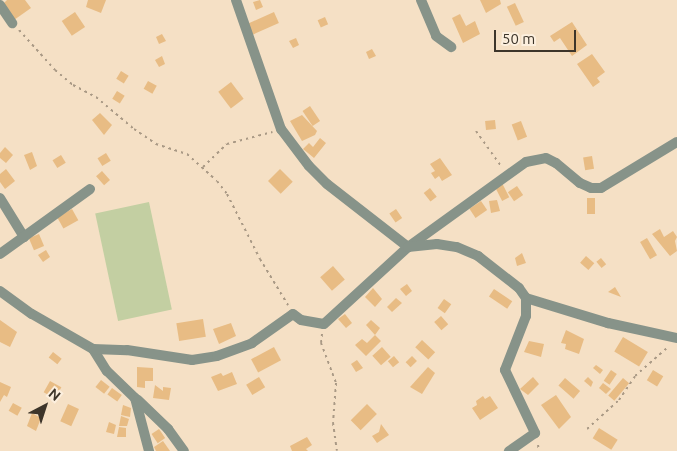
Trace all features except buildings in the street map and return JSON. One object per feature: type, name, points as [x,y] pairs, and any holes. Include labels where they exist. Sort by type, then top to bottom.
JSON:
[{"type":"street","points":[[236,0],[281,129],[309,166],[327,184],[408,247],[437,244],[457,247],[478,256],[519,288],[526,298],[526,316],[505,370],[535,433],[509,451]]},
{"type":"street","points":[[421,0],[436,36],[451,47]]},
{"type":"street","points":[[0,5],[12,23]]},
{"type":"street","points":[[93,349],[128,350],[178,358],[203,359],[237,350],[252,343],[293,314],[301,320],[324,324],[408,247],[506,174],[526,162],[546,158],[556,163],[580,183],[591,188],[602,188],[677,142]]},
{"type":"street","points":[[0,254],[90,189]]},
{"type":"street","points":[[0,198],[24,237]]},
{"type":"street","points":[[0,291],[32,314],[93,349],[107,371],[168,429],[184,451]]},
{"type":"street","points":[[526,298],[673,342]]},
{"type":"street","points":[[136,398],[149,451]]},
{"type":"path","points":[[12,23],[55,70],[72,85],[96,97],[134,129],[156,144],[187,154],[203,167],[227,194],[260,259],[293,314]]},
{"type":"path","points":[[203,167],[227,144],[281,129]]},
{"type":"path","points":[[476,132],[506,174]]},
{"type":"path","points":[[324,324],[320,343],[336,383],[333,424],[338,451]]},
{"type":"path","points":[[587,429],[619,400],[635,376],[673,342]]},
{"type":"green space","points":[[149,202],[172,310],[118,321],[95,213]]}]
